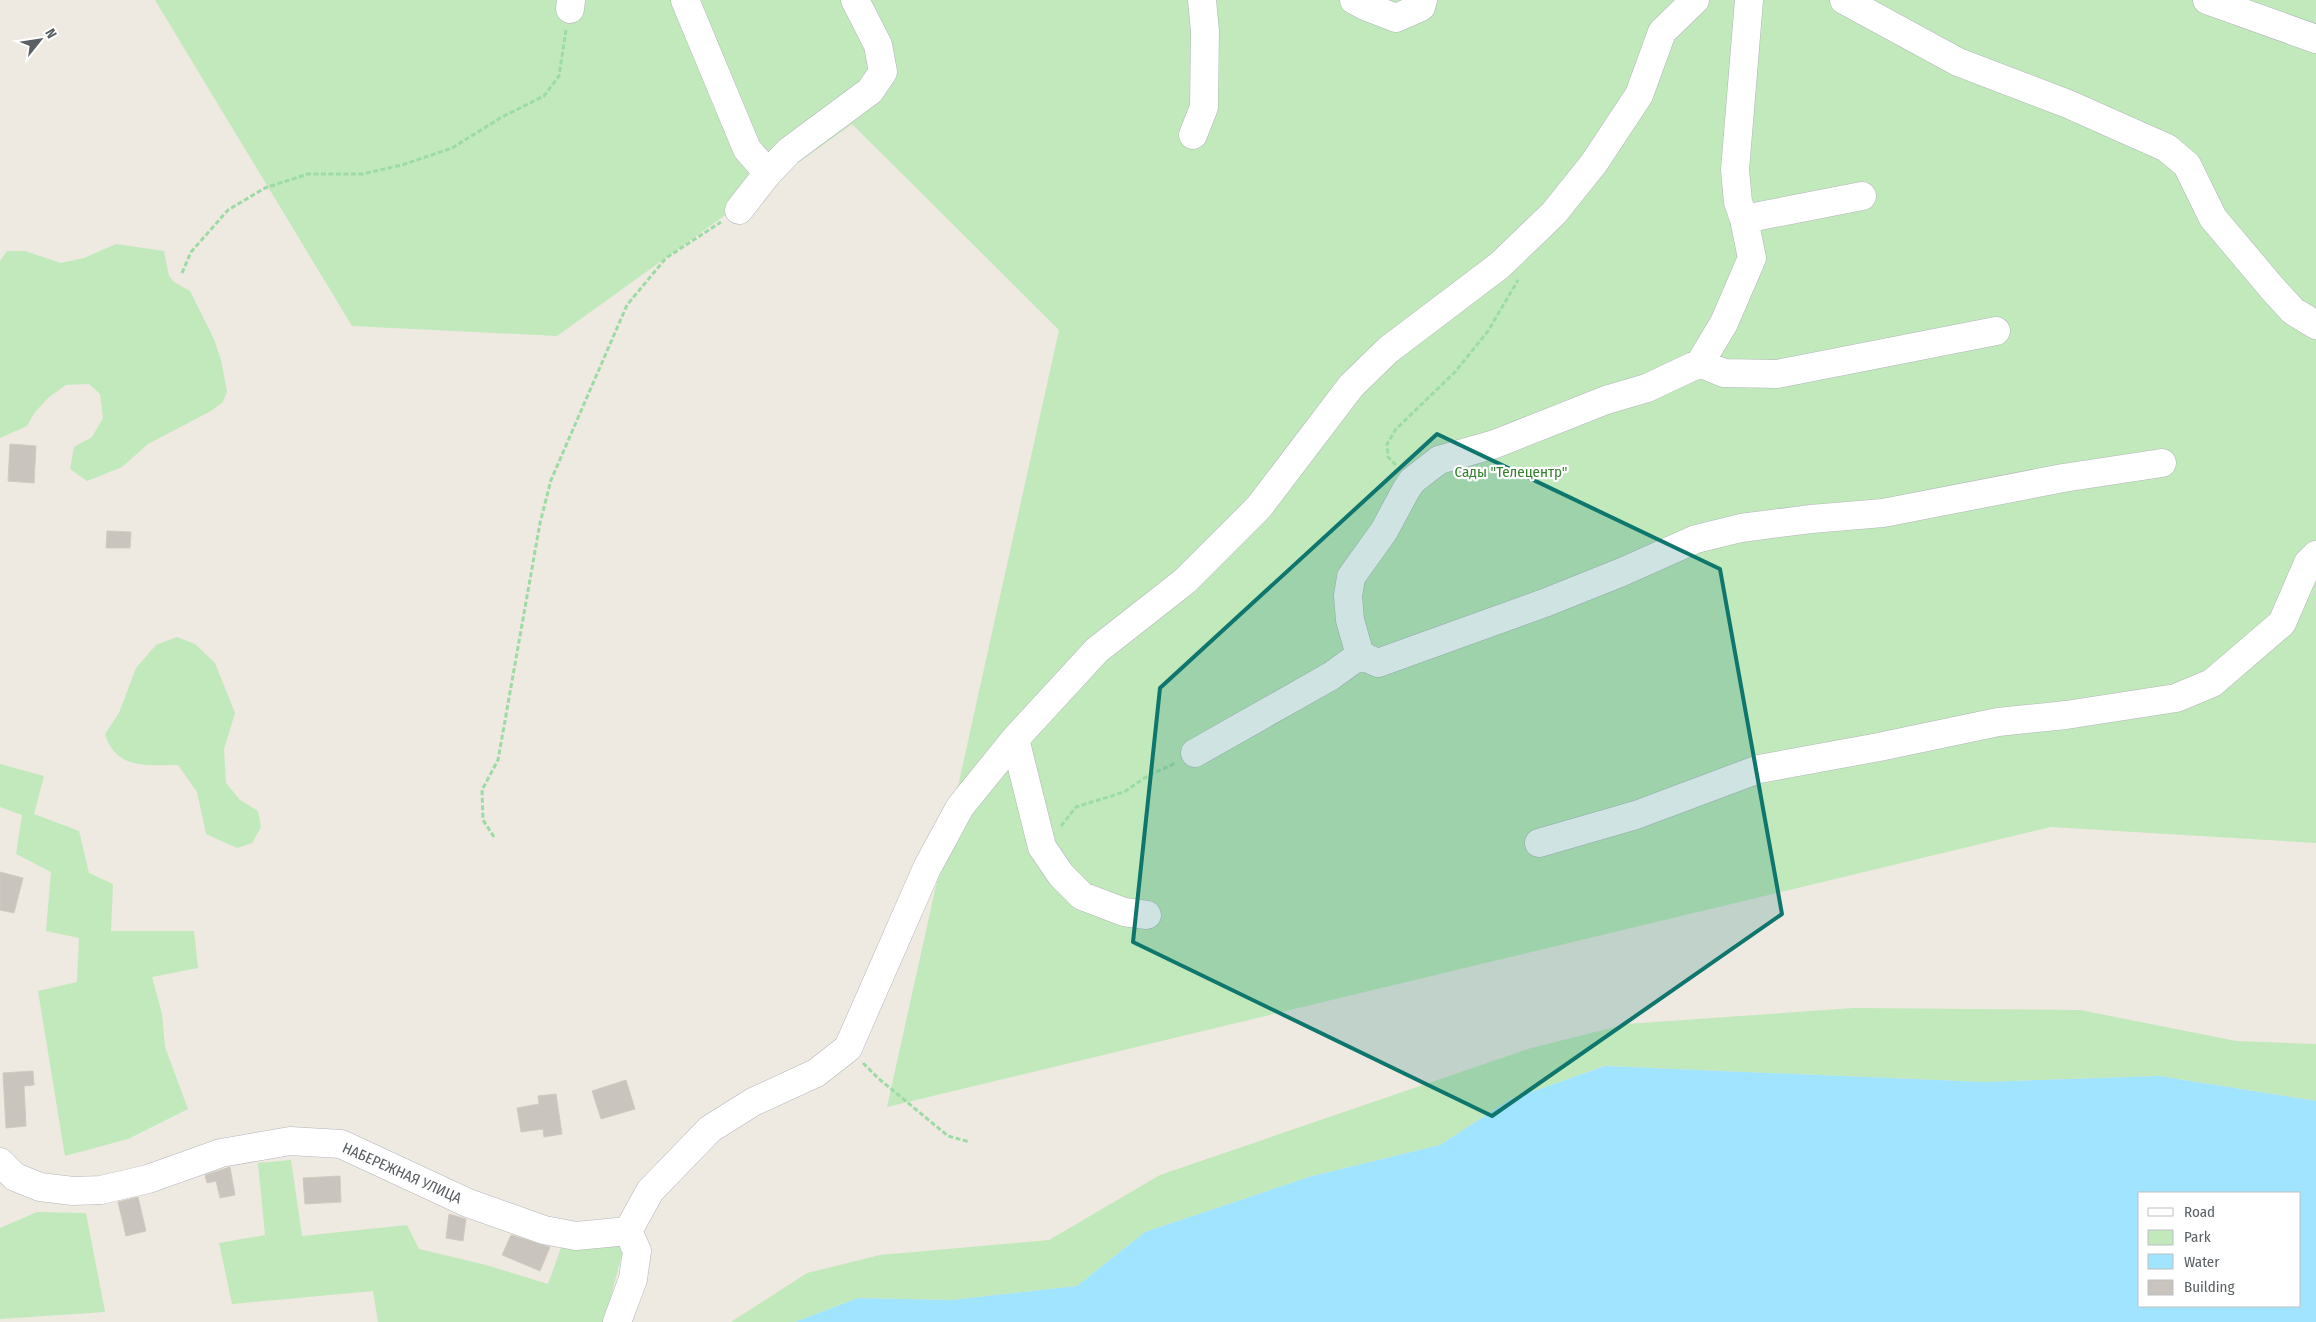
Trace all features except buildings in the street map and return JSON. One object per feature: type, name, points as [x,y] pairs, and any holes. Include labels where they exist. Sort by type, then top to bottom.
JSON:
[{"type":"street","points":[[685,0],[747,149],[768,173]]},
{"type":"street","points":[[739,210],[768,173],[789,151],[870,91],[883,72],[878,45],[855,0]]},
{"type":"street","points":[[1192,135],[1204,107],[1205,31],[1202,0]]},
{"type":"street","points":[[1354,0],[1396,18],[1421,7],[1423,0]]},
{"type":"street","points":[[617,1322],[634,1278],[637,1251],[628,1231],[650,1191],[710,1129],[753,1102],[816,1074],[848,1048],[932,860],[960,807],[1015,739],[1097,650],[1185,582],[1259,506],[1351,386],[1388,350],[1500,265],[1554,213],[1594,163],[1639,95],[1662,32],[1695,0]]},
{"type":"street","points":[[1360,656],[1350,620],[1348,596],[1351,577],[1384,531],[1412,481],[1440,460],[1495,444],[1606,400],[1647,388],[1700,363],[1724,323],[1752,258],[1744,218],[1738,202],[1735,170],[1749,0]]},
{"type":"street","points":[[1844,0],[1958,62],[2068,104],[2167,148],[2186,165],[2213,218],[2266,281],[2293,311],[2316,325]]},
{"type":"street","points":[[2207,0],[2316,39]]},
{"type":"street","points":[[1744,218],[1862,196]]},
{"type":"street","points":[[1700,363],[1724,373],[1776,374],[1996,331]]},
{"type":"street","points":[[1360,656],[1378,663],[1547,602],[1622,572],[1696,539],[1741,528],[1811,519],[1883,513],[2063,478],[2162,463]]},
{"type":"street","points":[[1539,843],[1636,815],[1759,769],[1879,747],[1998,722],[2176,698],[2212,683],[2282,624],[2308,563],[2316,554]]},
{"type":"street","points":[[1195,753],[1331,676],[1360,656]]},
{"type":"street","points":[[1015,739],[1042,847],[1061,875],[1082,896],[1124,912],[1147,915]]},
{"type":"street","name":"НАБЕРЕЖНАЯ УЛИЦА","points":[[0,1162],[15,1177],[40,1187],[73,1191],[101,1190],[148,1179],[221,1153],[290,1141],[341,1144],[468,1203],[544,1230],[576,1236],[628,1231]]},
{"type":"path","points":[[182,273],[191,252],[228,210],[265,188],[308,174],[362,174],[402,165],[452,148],[502,117],[544,96],[559,76],[571,4]]},
{"type":"path","points":[[494,837],[484,820],[482,790],[498,760],[540,523],[552,480],[627,305],[666,258],[739,210]]},
{"type":"path","points":[[1412,481],[1388,457],[1387,444],[1396,429],[1455,372],[1488,331],[1520,277]]},
{"type":"path","points":[[1042,847],[1076,807],[1124,792],[1149,775],[1195,753]]},
{"type":"path","points":[[848,1048],[878,1078],[948,1136],[970,1142]]},
{"type":"highlighted area","points":[[1437,434],[1720,569],[1782,914],[1492,1116],[1133,942],[1160,688]]},
{"type":"green space","name":"Сады \"Телецентр\"","points":[[155,0],[2316,0],[2316,843],[2051,827],[887,1107],[1059,330],[852,124],[557,336],[352,326]]},
{"type":"green space","points":[[116,244],[164,251],[169,276],[174,282],[190,291],[214,339],[221,360],[227,391],[223,402],[211,411],[148,444],[122,467],[87,481],[70,469],[74,447],[92,437],[103,418],[100,394],[89,384],[66,385],[49,397],[35,412],[27,426],[0,438],[0,261],[7,251],[25,251],[61,263],[84,258]]},
{"type":"green space","points":[[177,637],[195,644],[215,663],[235,713],[224,749],[226,783],[240,800],[258,811],[261,827],[252,843],[237,848],[206,834],[197,792],[178,765],[144,765],[125,760],[110,746],[105,734],[119,713],[136,668],[156,645]]},
{"type":"green space","points":[[0,764],[44,776],[34,814],[79,831],[89,873],[113,884],[111,931],[194,931],[198,968],[152,977],[162,1014],[165,1047],[188,1109],[128,1139],[65,1156],[38,991],[77,982],[79,938],[46,931],[51,872],[16,854],[22,815],[0,807]]},
{"type":"green space","points":[[1854,1008],[2080,1010],[2236,1041],[2316,1044],[2316,1101],[2159,1076],[1984,1082],[1605,1066],[1511,1099],[1440,1145],[1312,1176],[1145,1232],[1077,1286],[951,1300],[858,1298],[795,1322],[731,1322],[807,1273],[880,1255],[1049,1240],[1160,1175],[1531,1048],[1627,1024]]},
{"type":"green space","points":[[291,1160],[302,1236],[407,1225],[419,1249],[486,1265],[548,1284],[562,1245],[609,1241],[624,1247],[604,1322],[378,1322],[373,1291],[232,1304],[219,1243],[265,1235],[258,1163]]},
{"type":"green space","points":[[37,1212],[86,1213],[105,1312],[0,1319],[0,1228]]},
{"type":"water","points":[[1605,1066],[1984,1082],[2159,1076],[2316,1101],[2316,1322],[795,1322],[858,1298],[951,1300],[1077,1286],[1145,1232],[1312,1176],[1440,1145],[1511,1099]]}]
